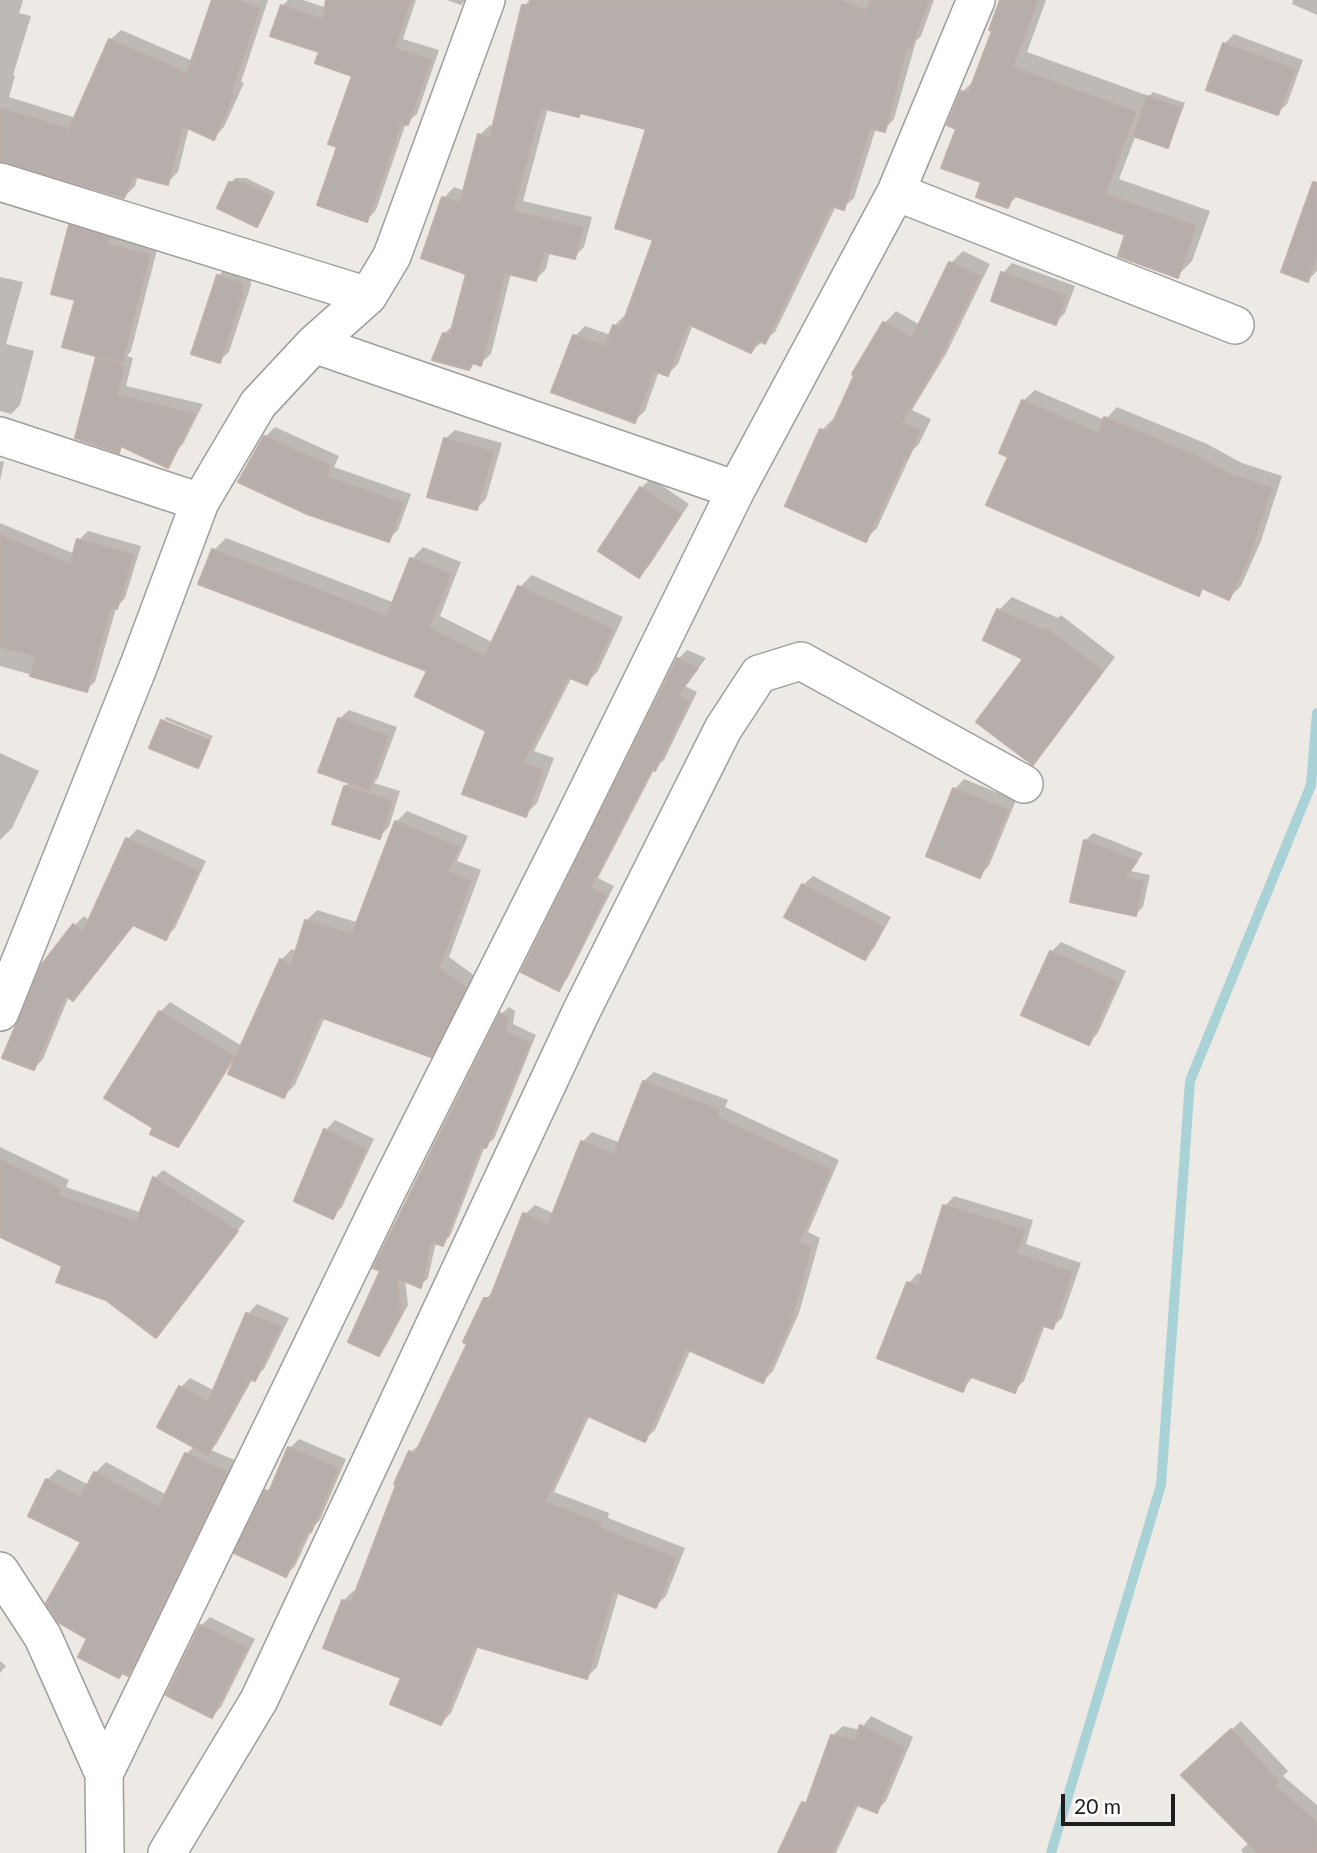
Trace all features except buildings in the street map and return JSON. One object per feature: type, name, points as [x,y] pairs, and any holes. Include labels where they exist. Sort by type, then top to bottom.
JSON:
[{"type":"street","points":[[0,1012],[139,665],[200,502],[258,404],[314,344],[368,296],[391,256],[486,0]]},
{"type":"street","points":[[104,1774],[384,1197],[579,811],[736,490],[896,192],[976,0]]},
{"type":"street","points":[[0,182],[368,296]]},
{"type":"street","points":[[896,192],[1235,325]]},
{"type":"street","points":[[314,344],[736,490]]},
{"type":"street","points":[[0,436],[200,502]]},
{"type":"street","points":[[167,1853],[259,1700],[581,1012],[723,729],[759,674],[801,661],[1024,784]]},
{"type":"street","points":[[0,1571],[43,1637],[104,1774],[105,1853]]},
{"type":"waterway","points":[[1051,1853],[1161,1485],[1190,1081],[1311,785],[1317,713]]}]
